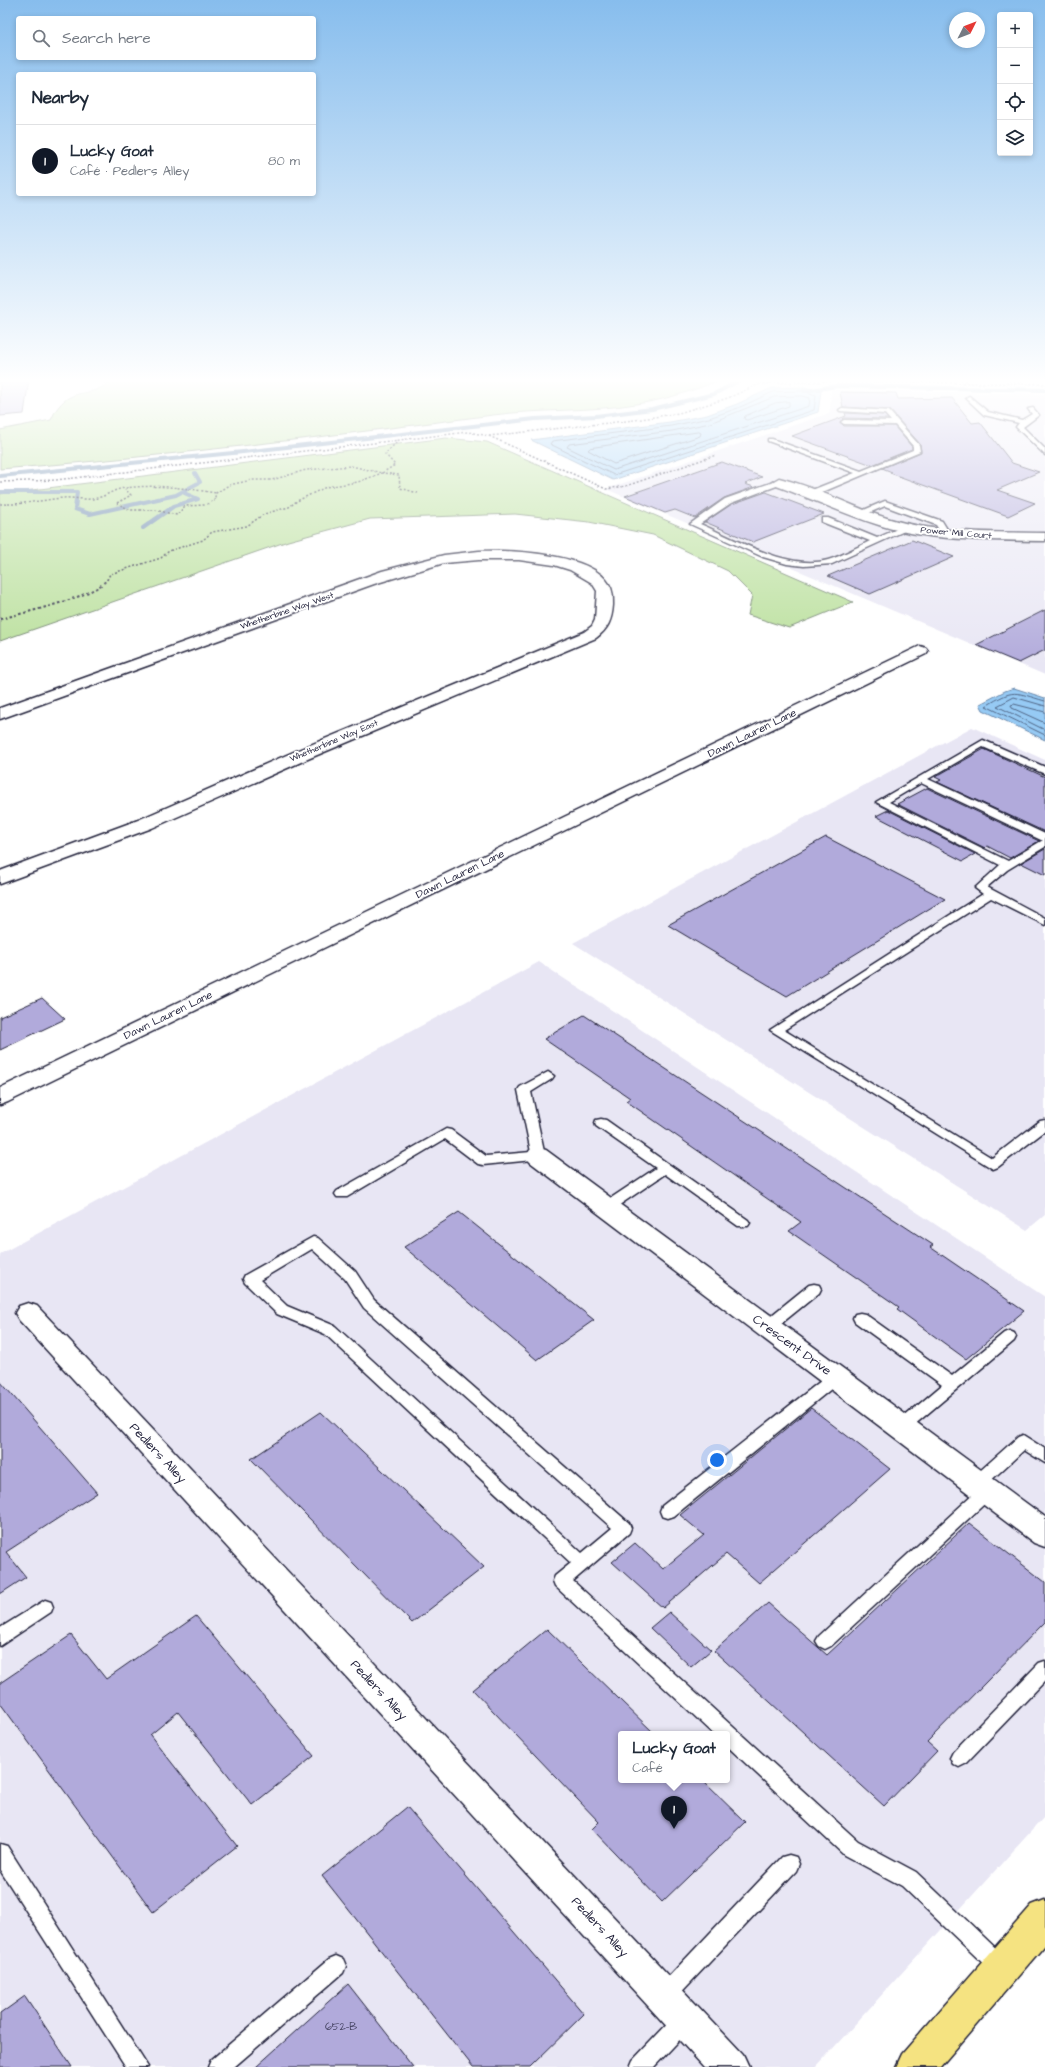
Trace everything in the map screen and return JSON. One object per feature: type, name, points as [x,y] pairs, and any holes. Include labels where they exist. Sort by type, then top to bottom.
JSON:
[{"type":"main road","points":[[915,2067],[1045,1918]]},
{"type":"street","name":"Power Mill Court","points":[[779,482],[887,523],[907,528],[946,534],[1045,537]]},
{"type":"street","name":"Whetherbine Way West","points":[[0,714],[165,654],[419,565],[463,557],[503,555],[557,561],[581,569]]},
{"type":"street","name":"Whetherbine Way East","points":[[0,878],[145,824],[326,744],[590,635],[601,627],[604,616],[606,594],[603,585],[581,569]]},
{"type":"street","name":"Dawn Lauren Lane","points":[[0,1097],[920,651]]},
{"type":"street","name":"Crescent Drive","points":[[538,1156],[1045,1534]]},
{"type":"street","name":"Pedlers Alley","points":[[28,1313],[730,2067]]},
{"type":"lane","points":[[810,494],[857,474]]},
{"type":"lane","points":[[779,482],[728,501],[694,524],[766,555],[787,562],[804,564],[829,562],[907,528]]},
{"type":"lane","points":[[861,513],[885,503],[939,523],[946,534]]},
{"type":"lane","points":[[825,520],[877,541]]},
{"type":"lane","points":[[1008,865],[881,802],[983,743],[1045,771]]},
{"type":"lane","points":[[921,779],[1045,838]]},
{"type":"lane","points":[[1045,843],[1008,865],[985,891],[776,1030],[993,1164],[1045,1124]]},
{"type":"lane","points":[[985,891],[1045,922]]},
{"type":"lane","points":[[342,1194],[446,1133],[483,1161],[538,1156],[524,1090],[548,1076]]},
{"type":"lane","points":[[601,1122],[743,1223]]},
{"type":"lane","points":[[607,1207],[665,1168]]},
{"type":"lane","points":[[582,1564],[330,1330],[282,1310],[250,1279],[313,1242],[350,1275],[369,1304],[623,1528],[582,1564],[561,1581],[724,1731]]},
{"type":"lane","points":[[767,1327],[814,1289]]},
{"type":"lane","points":[[860,1318],[953,1385]]},
{"type":"lane","points":[[902,1427],[1009,1337]]},
{"type":"lane","points":[[668,1511],[836,1377]]},
{"type":"lane","points":[[826,1641],[982,1487],[1023,1441],[1045,1456]]},
{"type":"lane","points":[[0,1638],[45,1607]]},
{"type":"lane","points":[[959,1758],[1045,1669]]},
{"type":"lane","points":[[730,1737],[851,1848],[909,1879],[1002,1967]]},
{"type":"lane","points":[[0,1853],[138,2067]]},
{"type":"lane","points":[[664,1996],[789,1864]]},
{"type":"lane","points":[[218,2067],[336,1966]]},
{"type":"lane","points":[[640,2067],[685,2019]]},
{"type":"path","points":[[0,482],[56,480],[105,474]]},
{"type":"path","points":[[0,504],[16,505],[64,498],[97,498],[106,493],[124,488],[154,486],[174,486],[216,493],[229,485],[252,480],[272,480],[291,474]]},
{"type":"path","points":[[0,619],[72,599],[104,584],[110,574],[161,558],[169,551],[203,540],[212,532],[247,526],[264,514],[289,507],[297,501],[326,487],[358,482],[378,474]]},
{"type":"path","points":[[394,474],[399,475],[400,488],[418,493]]},
{"type":"path","points":[[574,474],[606,489],[626,486],[660,474]]},
{"type":"path","points":[[124,488],[131,495],[117,503],[130,510],[155,510],[177,515],[185,506],[205,505],[214,501],[216,493]]},
{"type":"shaded area","points":[[649,474],[1045,474],[1045,675],[606,489]]},
{"type":"shaded area","points":[[972,727],[1045,760],[1045,1215],[1027,1230],[573,943]]},
{"type":"shaded area","points":[[539,962],[1045,1297],[1045,1816],[816,2067],[0,2067],[0,1254]]},
{"type":"green space","points":[[156,474],[561,474],[853,602],[789,628],[748,615],[752,595],[728,571],[653,535],[589,522],[515,514],[370,519],[288,541],[0,641],[0,494]]},
{"type":"water","points":[[602,474],[630,474],[613,480]]},
{"type":"water","points":[[1014,688],[1045,698],[1045,740],[983,710],[980,704]]},
{"type":"building","points":[[686,474],[755,474],[762,477],[745,484],[754,487],[724,498],[695,518],[675,510],[665,513],[625,496]]},
{"type":"building","points":[[894,474],[1033,474],[997,490],[1035,503],[1008,516]]},
{"type":"building","points":[[766,492],[824,514],[753,542],[705,522],[732,504]]},
{"type":"building","points":[[912,540],[954,557],[870,594],[828,576]]},
{"type":"building","points":[[1045,610],[1045,650],[1019,663],[976,645]]},
{"type":"building","points":[[984,749],[1045,777],[1045,832],[937,782],[941,780],[935,777]]},
{"type":"building","points":[[927,788],[1039,841],[1010,858],[987,846],[985,848],[897,804]]},
{"type":"building","points":[[888,810],[975,854],[963,861],[876,816]]},
{"type":"building","points":[[826,837],[945,899],[787,996],[668,925]]},
{"type":"building","points":[[1045,849],[1045,875],[1021,863]]},
{"type":"building","points":[[42,998],[65,1019],[0,1050],[0,1017]]},
{"type":"building","points":[[584,1015],[933,1245],[930,1247],[1024,1311],[966,1359],[897,1309],[899,1307],[789,1231],[801,1222],[626,1101],[630,1098],[544,1039]]},
{"type":"building","points":[[459,1212],[594,1320],[537,1360],[404,1247]]},
{"type":"building","points":[[0,1381],[97,1493],[6,1552],[26,1577],[0,1594]]},
{"type":"building","points":[[811,1408],[890,1469],[759,1583],[726,1554],[663,1608],[612,1562],[635,1543],[663,1569],[704,1535],[680,1515]]},
{"type":"building","points":[[321,1412],[484,1567],[412,1623],[251,1459]]},
{"type":"building","points":[[969,1523],[1045,1582],[1045,1622],[927,1742],[937,1751],[884,1806],[714,1651],[768,1603],[827,1655]]},
{"type":"building","points":[[669,1612],[711,1650],[691,1667],[650,1628]]},
{"type":"building","points":[[196,1616],[314,1756],[252,1805],[178,1712],[150,1735],[237,1846],[153,1912],[0,1703],[0,1683],[71,1635],[106,1679]]},
{"type":"building","points":[[547,1629],[652,1731],[618,1731],[618,1783],[705,1783],[745,1822],[662,1902],[592,1829],[599,1822],[473,1690]]},
{"type":"building","points":[[407,1807],[584,2014],[530,2067],[473,2067],[322,1876]]},
{"type":"building","points":[[348,1984],[413,2067],[256,2067]]},
{"type":"building","points":[[25,1996],[72,2067],[0,2067],[0,2014]]},
{"type":"waterway","points":[[0,476],[16,474]]},
{"type":"waterway","points":[[0,492],[77,492],[75,509],[90,514],[176,495],[200,482],[196,474]]},
{"type":"waterway","points":[[143,528],[174,506],[198,499],[182,492]]},
{"type":"place","name":"Lucky Goat","points":[[674,1829]]}]
